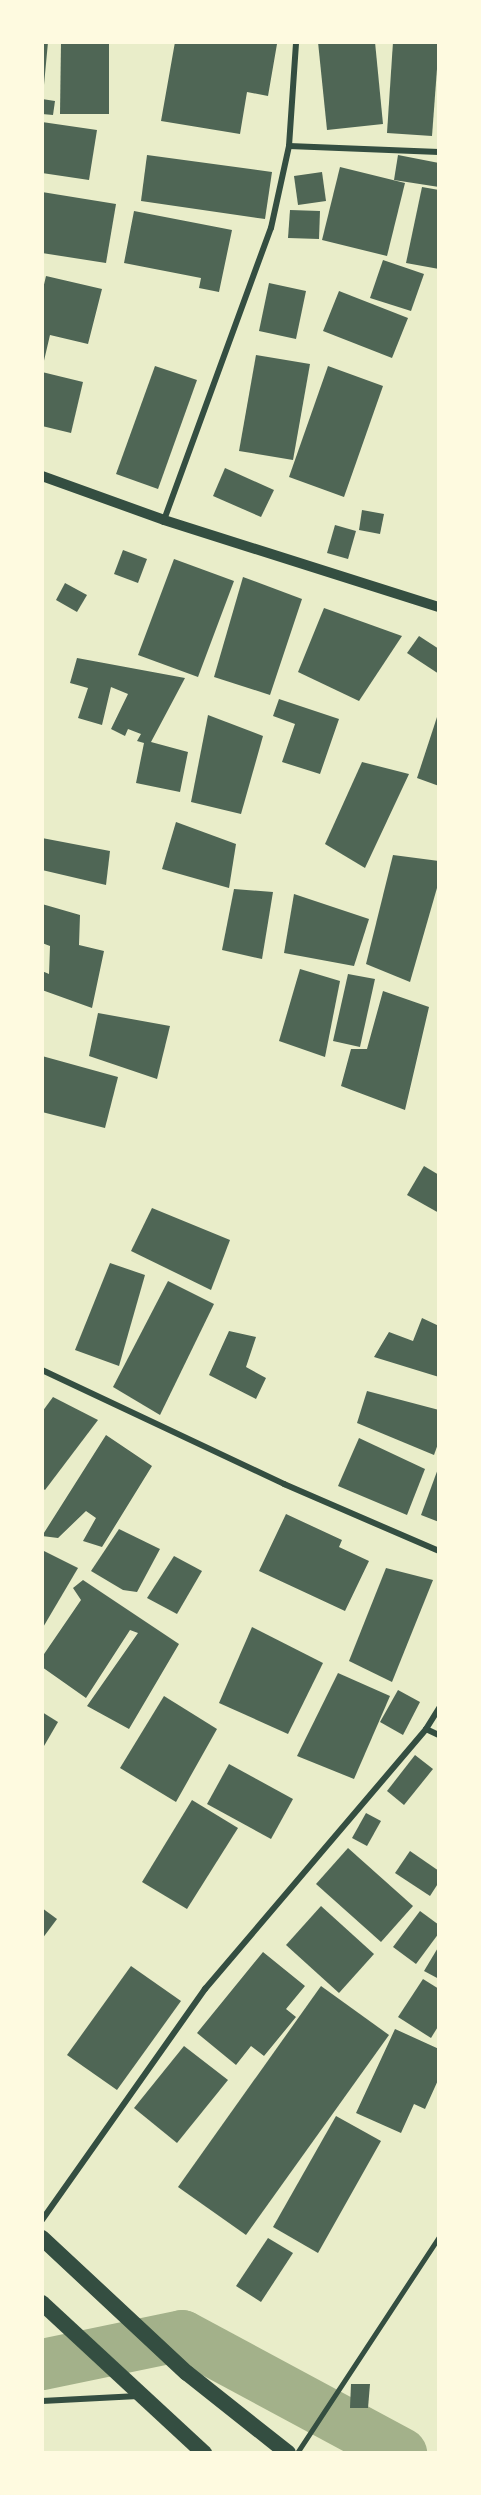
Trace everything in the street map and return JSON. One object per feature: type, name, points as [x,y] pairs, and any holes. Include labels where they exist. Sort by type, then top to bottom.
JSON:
[{"type":"highway","points":[[42,2238],[187,2373],[296,2449]]},
{"type":"highway","points":[[47,2308],[138,2396],[204,2453]]},
{"type":"street","points":[[164,520],[271,228],[289,146],[296,42]]},
{"type":"street","points":[[289,146],[439,152]]},
{"type":"street","points":[[42,476],[164,520],[439,607]]},
{"type":"street","points":[[42,1370],[284,1485],[439,1551]]},
{"type":"street","points":[[42,2220],[205,1989],[426,1729],[439,1708]]},
{"type":"street","points":[[426,1729],[439,1735]]},
{"type":"street","points":[[42,2401],[138,2396]]},
{"type":"lane","points":[[297,2453],[296,2449],[330,2404],[439,2236]]},
{"type":"building","points":[[42,42],[48,42],[44,85],[42,85]]},
{"type":"building","points":[[61,42],[109,42],[109,114],[60,114]]},
{"type":"building","points":[[175,42],[277,44],[268,96],[247,92],[240,134],[161,121]]},
{"type":"building","points":[[318,42],[375,42],[383,124],[327,130]]},
{"type":"building","points":[[393,42],[439,42],[432,136],[387,133]]},
{"type":"building","points":[[42,99],[55,101],[53,115],[42,114]]},
{"type":"building","points":[[42,122],[97,130],[89,180],[42,173]]},
{"type":"building","points":[[147,155],[272,172],[265,219],[141,201]]},
{"type":"building","points":[[398,155],[439,163],[439,187],[394,180]]},
{"type":"building","points":[[340,167],[405,183],[387,256],[322,240]]},
{"type":"building","points":[[322,172],[326,201],[298,205],[294,176]]},
{"type":"building","points":[[422,187],[439,190],[439,269],[406,263]]},
{"type":"building","points":[[42,192],[116,204],[106,263],[42,253]]},
{"type":"building","points":[[290,210],[320,211],[319,239],[288,238]]},
{"type":"building","points":[[134,211],[232,230],[219,292],[199,288],[201,278],[124,263]]},
{"type":"building","points":[[383,260],[424,274],[411,311],[370,298]]},
{"type":"building","points":[[46,276],[102,289],[88,344],[50,335],[43,365],[42,293]]},
{"type":"building","points":[[269,283],[306,291],[296,339],[259,331]]},
{"type":"building","points":[[339,291],[408,318],[392,358],[323,331]]},
{"type":"building","points":[[256,355],[310,364],[293,460],[239,451]]},
{"type":"building","points":[[155,366],[197,380],[158,489],[116,474]]},
{"type":"building","points":[[328,366],[383,386],[344,497],[289,477]]},
{"type":"building","points":[[42,372],[83,382],[71,433],[42,426]]},
{"type":"building","points":[[225,468],[274,490],[261,517],[213,496]]},
{"type":"building","points":[[362,510],[384,514],[380,534],[359,530]]},
{"type":"building","points":[[335,525],[356,531],[348,559],[327,553]]},
{"type":"building","points":[[123,550],[147,559],[138,583],[114,574]]},
{"type":"building","points":[[174,559],[234,581],[198,677],[138,655]]},
{"type":"building","points":[[243,577],[302,599],[270,695],[214,677]]},
{"type":"building","points":[[65,583],[87,595],[77,612],[56,600]]},
{"type":"building","points":[[324,608],[402,636],[359,701],[298,672]]},
{"type":"building","points":[[419,636],[439,649],[439,674],[407,653]]},
{"type":"building","points":[[77,658],[185,678],[151,742],[188,752],[180,792],[136,783],[144,743],[137,741],[141,734],[128,729],[125,736],[111,729],[128,694],[111,687],[102,725],[78,718],[88,688],[70,683]]},
{"type":"building","points":[[279,699],[339,719],[320,774],[282,762],[295,724],[273,716]]},
{"type":"building","points":[[439,711],[439,786],[417,778]]},
{"type":"building","points":[[208,715],[263,736],[241,814],[191,802]]},
{"type":"building","points":[[362,762],[409,774],[365,868],[325,844]]},
{"type":"building","points":[[176,822],[236,844],[229,888],[162,869]]},
{"type":"building","points":[[42,838],[110,851],[106,885],[42,870]]},
{"type":"building","points":[[393,855],[439,861],[439,881],[410,982],[366,964]]},
{"type":"building","points":[[234,889],[273,892],[262,959],[222,950]]},
{"type":"building","points":[[294,894],[369,919],[354,966],[284,953]]},
{"type":"building","points":[[42,904],[80,915],[79,945],[104,951],[92,1008],[42,990],[42,971],[49,974],[50,946],[42,943]]},
{"type":"building","points":[[300,969],[340,981],[325,1057],[279,1041]]},
{"type":"building","points":[[348,974],[375,979],[360,1047],[333,1041]]},
{"type":"building","points":[[383,991],[429,1007],[405,1110],[341,1086],[351,1049],[367,1049]]},
{"type":"building","points":[[98,1013],[170,1026],[157,1079],[89,1056]]},
{"type":"building","points":[[42,1056],[118,1077],[105,1128],[42,1112]]},
{"type":"building","points":[[424,1166],[439,1175],[439,1213],[407,1195]]},
{"type":"building","points":[[152,1208],[230,1240],[211,1290],[131,1251]]},
{"type":"building","points":[[110,1263],[145,1275],[119,1366],[75,1350]]},
{"type":"building","points":[[168,1281],[214,1304],[160,1415],[113,1387]]},
{"type":"building","points":[[422,1318],[439,1326],[439,1377],[374,1357],[389,1332],[413,1341]]},
{"type":"building","points":[[229,1331],[256,1337],[246,1367],[266,1378],[256,1399],[209,1375]]},
{"type":"building","points":[[367,1391],[439,1410],[439,1441],[434,1455],[357,1423]]},
{"type":"building","points":[[53,1397],[98,1420],[45,1490],[42,1488],[42,1412]]},
{"type":"building","points":[[106,1435],[152,1466],[102,1547],[83,1541],[96,1518],[86,1511],[58,1538],[42,1536]]},
{"type":"building","points":[[359,1438],[425,1469],[407,1515],[338,1486]]},
{"type":"building","points":[[439,1466],[439,1522],[421,1515]]},
{"type":"building","points":[[286,1514],[342,1540],[339,1547],[369,1561],[345,1611],[259,1571]]},
{"type":"building","points":[[119,1529],[160,1549],[137,1592],[123,1590],[91,1571]]},
{"type":"building","points":[[42,1550],[78,1568],[42,1629]]},
{"type":"building","points":[[174,1556],[202,1571],[177,1614],[147,1598]]},
{"type":"building","points":[[386,1568],[433,1580],[392,1682],[349,1661]]},
{"type":"building","points":[[83,1580],[179,1644],[129,1729],[87,1706],[138,1633],[130,1630],[86,1698],[42,1667],[42,1657],[81,1600],[73,1588]]},
{"type":"building","points":[[252,1627],[323,1663],[288,1734],[219,1703]]},
{"type":"building","points":[[338,1673],[390,1696],[354,1779],[297,1756]]},
{"type":"building","points":[[398,1690],[420,1702],[403,1735],[380,1722]]},
{"type":"building","points":[[164,1696],[217,1729],[176,1802],[120,1768]]},
{"type":"building","points":[[42,1712],[58,1722],[44,1746],[42,1745]]},
{"type":"building","points":[[415,1755],[433,1769],[404,1805],[387,1791]]},
{"type":"building","points":[[229,1764],[293,1799],[271,1839],[207,1804]]},
{"type":"building","points":[[192,1800],[238,1828],[187,1909],[142,1882]]},
{"type":"building","points":[[366,1813],[381,1821],[367,1846],[352,1838]]},
{"type":"building","points":[[348,1848],[413,1906],[381,1942],[316,1884]]},
{"type":"building","points":[[410,1851],[439,1871],[439,1882],[430,1896],[395,1873]]},
{"type":"building","points":[[321,1906],[374,1954],[339,1993],[286,1945]]},
{"type":"building","points":[[42,1908],[57,1919],[42,1939]]},
{"type":"building","points":[[420,1911],[439,1925],[439,1933],[416,1964],[393,1947]]},
{"type":"building","points":[[439,1946],[439,1979],[424,1971]]},
{"type":"building","points":[[263,1952],[305,1986],[286,2009],[296,2017],[264,2056],[251,2046],[236,2065],[197,2033]]},
{"type":"building","points":[[131,1966],[181,2001],[117,2090],[67,2055]]},
{"type":"building","points":[[423,1979],[439,1989],[439,2025],[431,2038],[398,2017]]},
{"type":"building","points":[[321,1986],[389,2035],[246,2235],[178,2187]]},
{"type":"building","points":[[395,2029],[439,2049],[439,2078],[425,2109],[414,2104],[401,2133],[356,2113]]},
{"type":"building","points":[[184,2046],[228,2080],[177,2143],[134,2108]]},
{"type":"building","points":[[336,2116],[381,2141],[318,2253],[273,2227]]},
{"type":"building","points":[[268,2238],[293,2253],[261,2302],[236,2286]]},
{"type":"building","points":[[351,2384],[370,2384],[368,2408],[350,2408]]},
{"type":"waterway","points":[[42,2364],[182,2335],[401,2453]]}]
